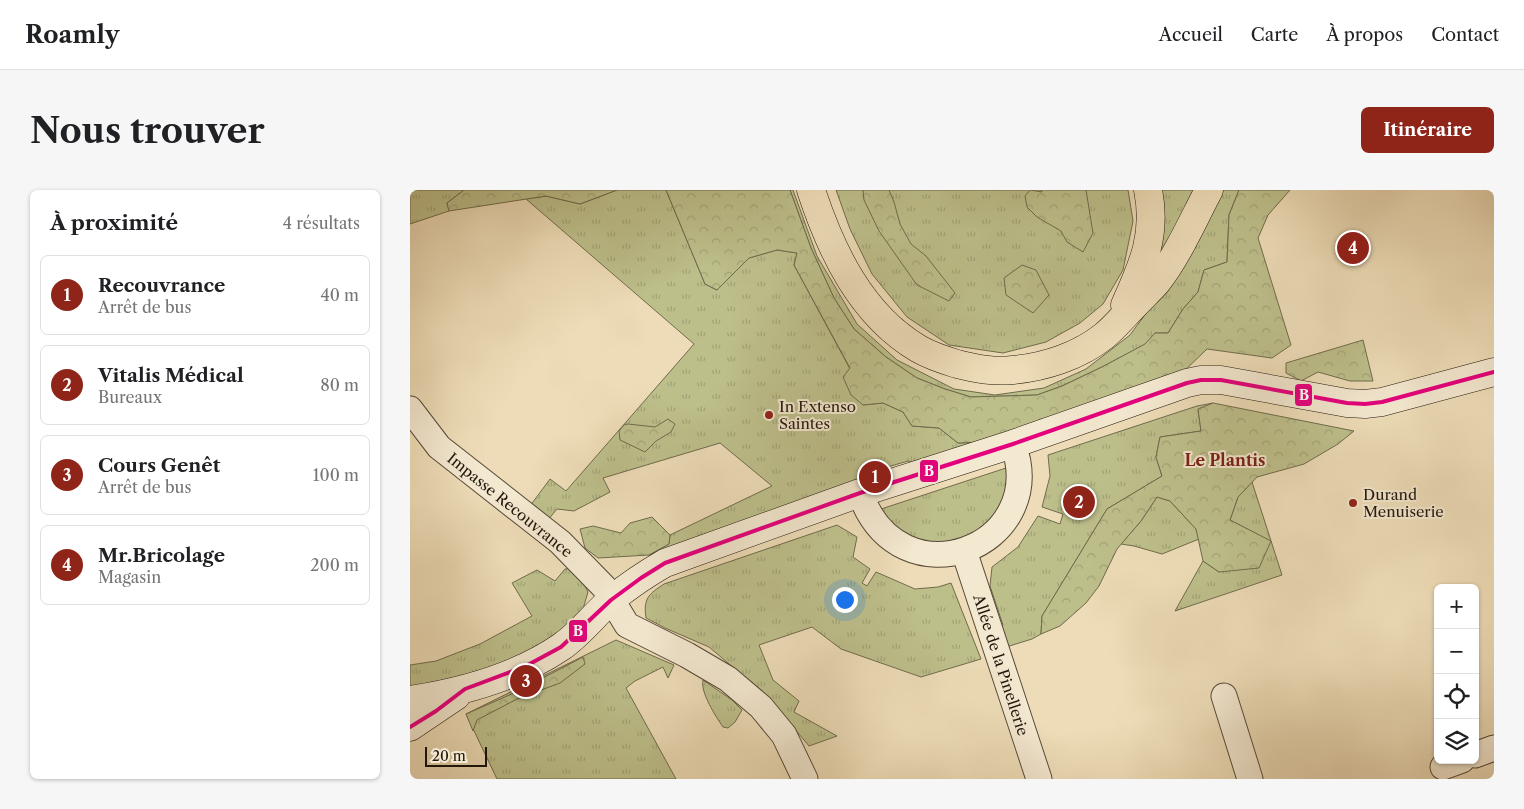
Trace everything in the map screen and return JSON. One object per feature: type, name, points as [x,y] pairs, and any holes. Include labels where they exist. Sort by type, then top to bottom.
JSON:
[{"type":"highway","points":[[811,190],[830,242],[855,286],[886,325],[920,350],[941,359],[984,371],[1004,371],[1057,362],[1088,347],[1104,336],[1156,282],[1172,259],[1209,190]]},
{"type":"highway","points":[[1116,324],[1142,266],[1149,245],[1148,190]]},
{"type":"street","points":[[410,700],[465,690],[524,667],[561,647],[611,600],[665,563],[860,494],[1013,444],[1187,383],[1201,380],[1221,380],[1347,403],[1365,404],[1407,396],[1494,372]]},
{"type":"street","name":"Impasse Recouvrance","points":[[410,409],[439,447],[560,542],[604,587],[627,625],[688,655],[720,674],[761,707],[784,735],[805,779]]},
{"type":"street","points":[[860,494],[866,509],[878,528],[896,543],[918,552],[941,555],[964,551],[985,541],[1002,525],[1013,505],[1019,483],[1018,460],[1013,444]]},
{"type":"street","name":"Allée de la Pinellerie","points":[[964,551],[1039,779]]},
{"type":"street","points":[[410,727],[465,690]]},
{"type":"street","points":[[1224,696],[1250,779]]},
{"type":"street","points":[[1479,754],[1494,748]]},
{"type":"green space","points":[[410,190],[464,190],[447,203],[449,211],[410,224]]},
{"type":"green space","points":[[464,190],[617,190],[580,204],[546,196],[449,211],[447,203]]},
{"type":"green space","points":[[617,190],[666,190],[705,284],[717,290],[749,258],[777,250],[797,253],[794,265],[850,369],[863,405],[883,403],[903,412],[912,426],[939,428],[958,443],[988,442],[917,465],[908,461],[860,475],[862,484],[649,555],[669,544],[670,535],[772,486],[720,443],[603,478],[610,492],[574,511],[557,509],[547,521],[530,506],[550,479],[566,491],[694,344],[526,199],[546,196],[580,204]]},
{"type":"green space","points":[[666,190],[790,190],[811,248],[834,298],[854,329],[886,357],[917,378],[971,397],[1037,395],[1062,386],[1102,367],[1145,344],[1155,333],[1168,333],[1183,309],[1198,292],[1204,270],[1227,262],[1229,215],[1239,190],[1290,190],[1268,215],[1258,238],[1291,345],[1272,358],[1207,349],[1180,375],[988,442],[958,443],[939,428],[912,426],[903,412],[883,403],[863,405],[851,395],[843,377],[850,368],[794,265],[797,253],[777,250],[749,258],[717,290],[705,284]]},
{"type":"green space","points":[[790,190],[793,190],[817,256],[857,324],[897,360],[954,389],[995,395],[1044,388],[1086,369],[1130,335],[1175,274],[1219,190],[1239,190],[1229,215],[1227,262],[1204,270],[1198,292],[1183,309],[1168,333],[1155,333],[1146,344],[1062,386],[1037,395],[971,397],[917,378],[886,357],[854,329],[834,298],[811,248]]},
{"type":"green space","points":[[836,190],[1128,190],[1133,221],[1123,270],[1103,304],[1080,323],[1046,342],[1003,353],[949,345],[907,317],[872,274],[850,229]]},
{"type":"green space","points":[[863,190],[889,190],[900,224],[911,244],[926,256],[955,293],[949,301],[917,285],[879,231],[864,200]]},
{"type":"green space","points":[[1030,190],[1042,192],[1041,190],[1086,190],[1093,233],[1083,252],[1067,242],[1061,231],[1037,217],[1027,207],[1025,196]]},
{"type":"green space","points":[[1157,190],[1195,190],[1155,266]]},
{"type":"green space","points":[[1022,265],[1036,270],[1049,295],[1033,313],[1006,295],[1004,278]]},
{"type":"green space","points":[[1363,340],[1373,381],[1350,381],[1318,372],[1301,381],[1286,373],[1286,363]]},
{"type":"green space","points":[[1213,403],[1198,410],[1201,431],[1160,437],[1156,457],[1162,476],[1107,509],[1042,616],[1041,634],[1032,639],[1003,648],[997,630],[1003,625],[990,586],[992,567],[1018,547],[1038,516],[1060,524],[1063,514],[1042,507],[1050,476],[1048,455],[1197,406]]},
{"type":"green space","points":[[1213,403],[1354,431],[1338,444],[1304,464],[1257,477],[1238,497],[1230,520],[1271,541],[1259,568],[1219,572],[1203,561],[1196,529],[1170,501],[1157,497],[1141,521],[1117,549],[1099,586],[1086,603],[1060,626],[1041,634],[1042,616],[1107,509],[1162,476],[1156,457],[1160,437],[1201,431],[1198,409]]},
{"type":"green space","points":[[668,419],[675,424],[671,432],[656,441],[645,452],[620,440],[619,431],[624,425],[655,427]]},
{"type":"green space","points":[[1006,468],[1009,482],[1005,504],[967,543],[925,550],[875,511]]},
{"type":"green space","points":[[1252,482],[1282,575],[1175,611],[1203,561],[1219,572],[1270,541],[1230,520],[1238,497]]},
{"type":"green space","points":[[1157,497],[1170,501],[1196,529],[1199,539],[1162,554],[1121,544],[1141,521]]},
{"type":"green space","points":[[652,517],[670,535],[669,544],[649,555],[598,558],[585,548],[580,529],[593,526],[621,533],[630,523]]},
{"type":"green space","points":[[837,525],[857,537],[853,557],[870,569],[862,583],[867,586],[876,572],[915,589],[938,587],[951,583],[981,659],[921,677],[841,649],[812,627],[759,645],[773,680],[799,701],[794,712],[837,736],[809,746],[766,695],[709,647],[646,618],[645,606],[648,597],[664,584]]},
{"type":"green space","points":[[572,568],[588,592],[583,609],[547,644],[483,673],[410,692],[410,665],[436,661],[480,644],[532,616],[512,583],[537,570],[555,581],[565,569]]},
{"type":"green space","points":[[616,640],[674,665],[668,678],[663,667],[635,681],[626,688],[676,779],[497,779],[466,714]]},
{"type":"green space","points":[[583,657],[585,664],[560,683],[517,699],[477,720],[473,731],[466,714],[514,693]]},
{"type":"green space","points":[[703,680],[732,700],[742,710],[735,722],[728,728],[723,727],[709,704],[704,691]]},
{"type":"transit line","name":"B","points":[[410,727],[436,711],[465,689],[524,667],[561,647],[611,600],[665,563],[860,493],[1013,444],[1187,383],[1201,380],[1221,380],[1347,403],[1365,404],[1382,402],[1494,372]]},
{"type":"place","name":"Mr.Bricolage","points":[[1353,248]]},
{"type":"place","name":"In Extenso Saintes","points":[[769,415]]},
{"type":"place","name":"Recouvrance","points":[[875,477]]},
{"type":"place","name":"Vitalis Médical","points":[[1079,502]]},
{"type":"place","name":"Durand Menuiserie","points":[[1353,503]]},
{"type":"place","name":"Cours Genêt","points":[[526,681]]},
{"type":"district","name":"Le Plantis","points":[[1225,460]]}]
